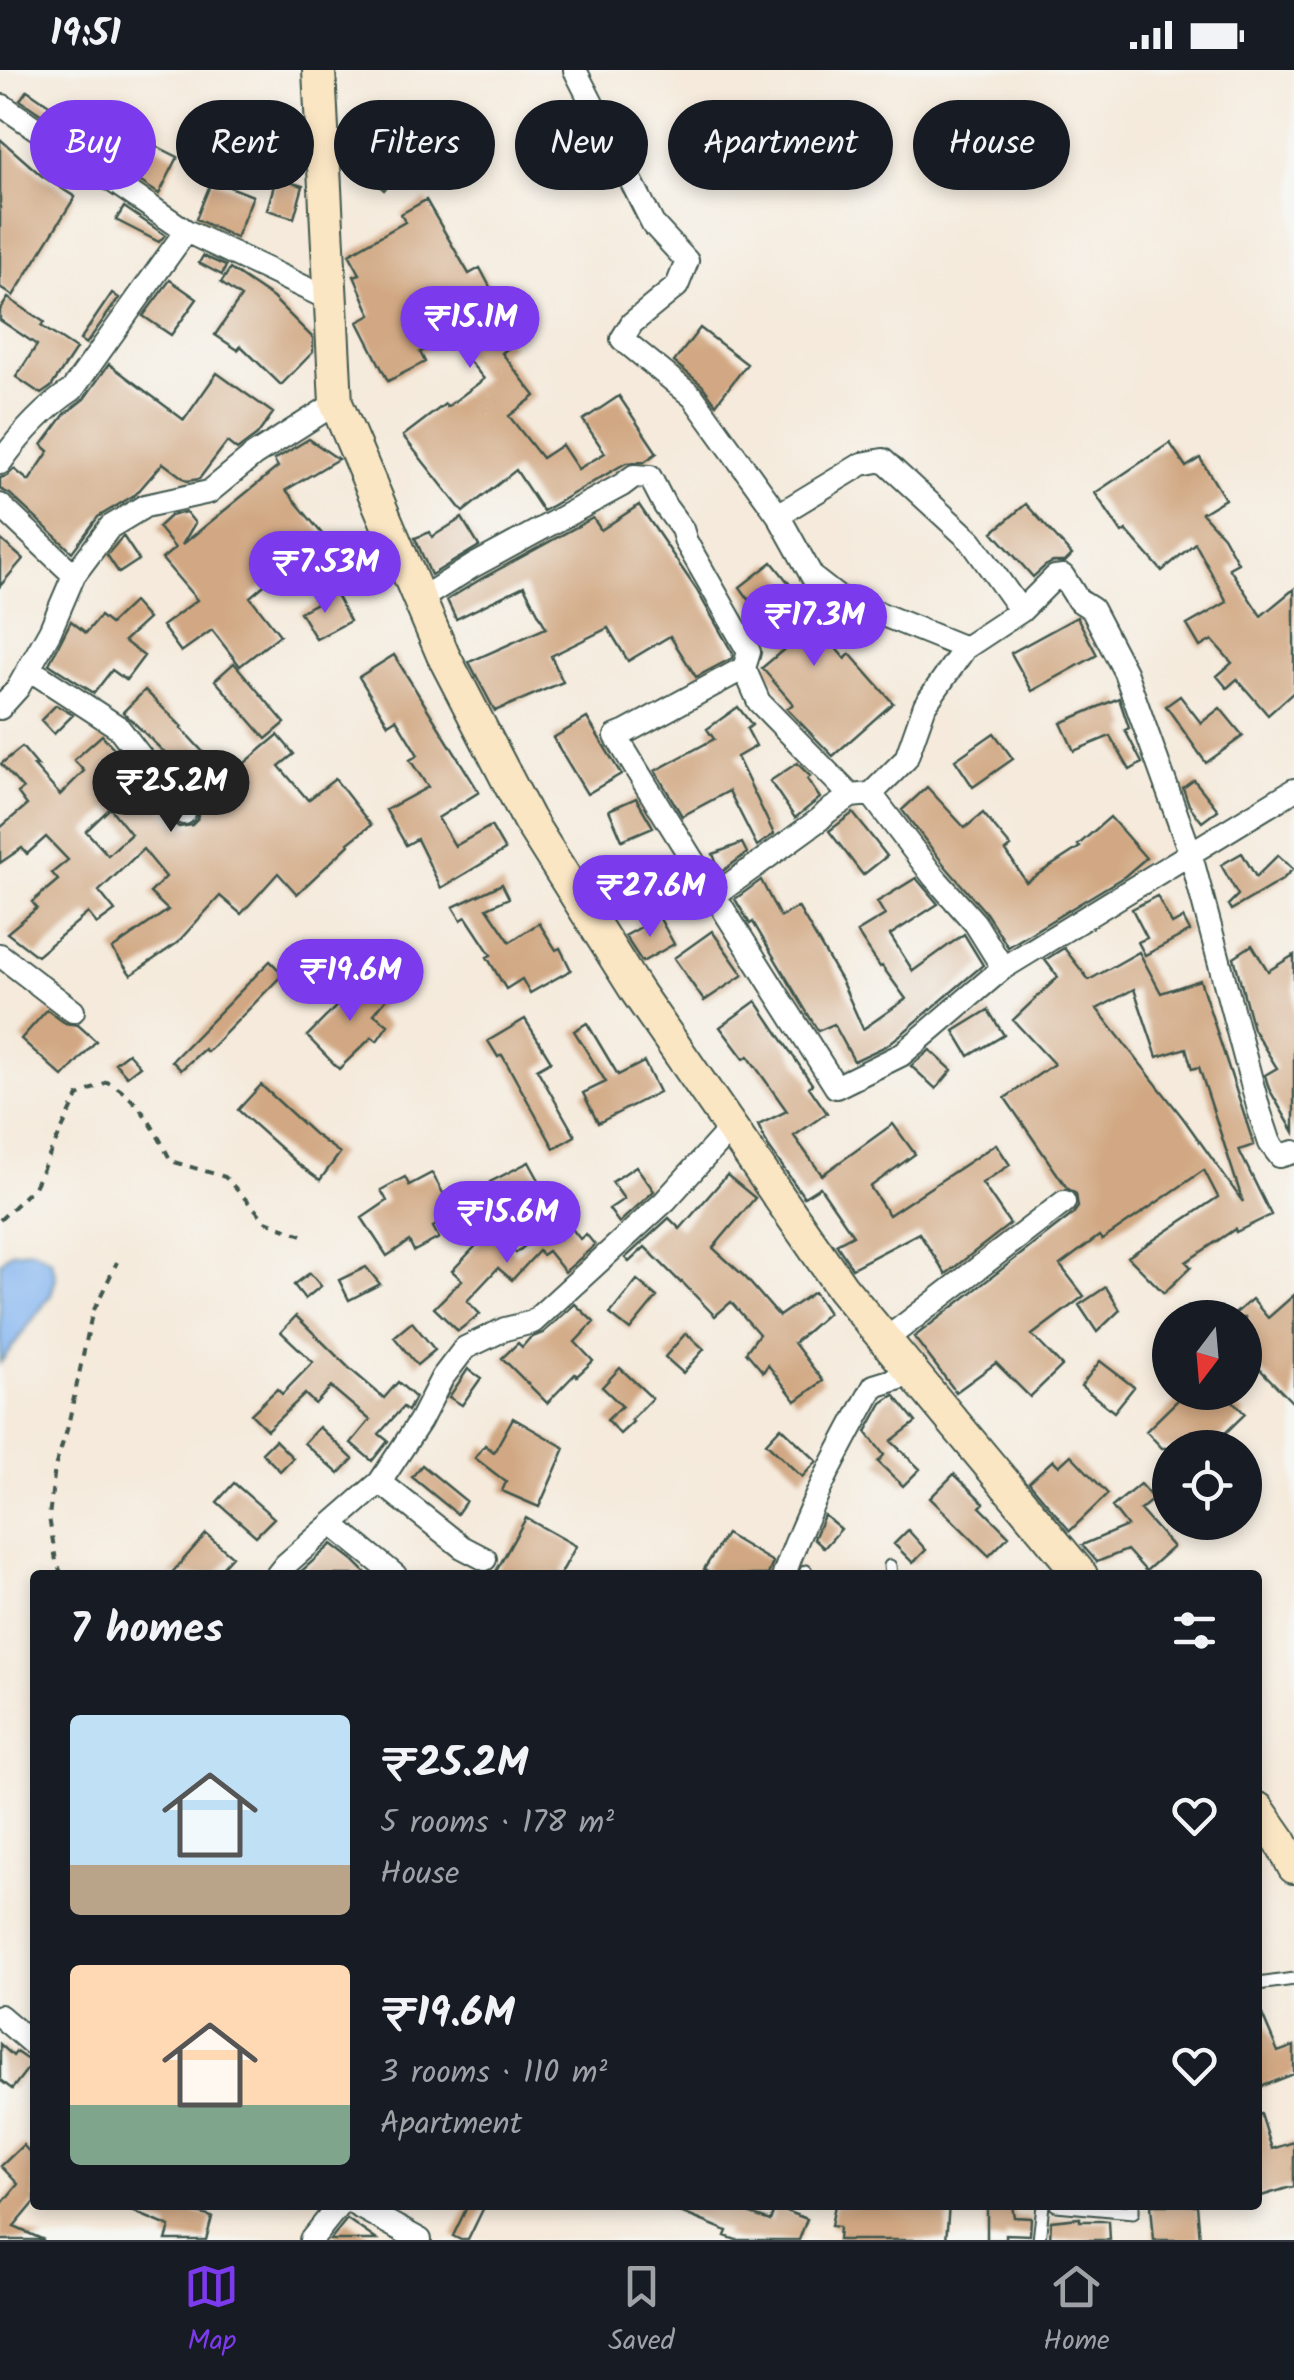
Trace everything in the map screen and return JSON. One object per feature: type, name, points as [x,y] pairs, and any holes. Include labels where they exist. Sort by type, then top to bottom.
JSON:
[{"type":"street","points":[[319,70],[336,404],[442,655],[528,820],[637,992],[842,1288],[1077,1570]]},
{"type":"street","points":[[575,70],[653,224],[687,261],[677,286],[632,322],[622,339],[693,398],[778,516],[813,578],[836,596],[965,648]]},
{"type":"street","points":[[3,106],[186,231],[331,300]]},
{"type":"street","points":[[0,463],[52,404],[72,390],[186,231]]},
{"type":"street","points":[[0,708],[29,669],[74,575],[110,527],[145,506],[209,492],[254,454],[336,404]]},
{"type":"street","points":[[778,516],[862,464],[883,460],[970,541],[1021,612]]},
{"type":"street","points":[[419,600],[634,476],[650,477],[749,652],[744,668],[759,702],[861,795],[975,924],[1004,968]]},
{"type":"street","points":[[0,506],[74,575]]},
{"type":"street","points":[[716,895],[861,795],[906,759],[925,706],[965,648],[1021,612],[1055,577],[1063,576],[1078,600],[1092,609],[1124,672],[1190,852],[1270,1143],[1280,1156],[1294,1152]]},
{"type":"street","points":[[744,668],[616,736],[836,1087],[901,1055],[1004,968],[1294,790]]},
{"type":"street","points":[[29,669],[118,727],[184,813]]},
{"type":"street","points":[[0,955],[74,1011]]},
{"type":"street","points":[[282,1570],[380,1482],[442,1378],[465,1348],[505,1329],[533,1322],[665,1201],[731,1128]]},
{"type":"street","points":[[885,1340],[1064,1202]]},
{"type":"street","points":[[799,1570],[797,1538],[828,1470],[874,1386],[913,1374]]},
{"type":"street","points":[[380,1482],[462,1548],[485,1560]]},
{"type":"street","points":[[332,1524],[389,1570]]},
{"type":"street","points":[[1262,1816],[1294,1867]]},
{"type":"street","points":[[0,2016],[30,2042]]},
{"type":"street","points":[[311,2240],[335,2210]]},
{"type":"street","points":[[365,2210],[420,2240]]},
{"type":"lane","points":[[1262,1983],[1294,1979]]},
{"type":"lane","points":[[1039,2240],[1042,2210]]},
{"type":"path","points":[[0,1220],[34,1187],[78,1096],[107,1082],[127,1092],[172,1161],[225,1178],[266,1221],[302,1235]]},
{"type":"path","points":[[60,1570],[49,1517],[55,1467],[92,1314],[117,1262]]},
{"type":"water","points":[[33,1250],[51,1260],[56,1277],[51,1295],[0,1363],[0,1262],[11,1252]]},
{"type":"building","points":[[27,90],[42,100],[30,100],[30,107],[20,100]]},
{"type":"building","points":[[0,139],[30,165],[30,190],[64,190],[75,197],[13,296],[0,287]]},
{"type":"building","points":[[156,146],[176,156],[159,194],[153,190]]},
{"type":"building","points":[[208,190],[238,190],[253,196],[236,238],[196,219]]},
{"type":"building","points":[[273,190],[302,190],[294,218],[267,210]]},
{"type":"building","points":[[426,200],[469,274],[480,268],[498,302],[484,310],[512,345],[502,353],[535,396],[509,416],[542,458],[562,445],[578,469],[605,453],[583,420],[619,396],[657,453],[644,462],[626,463],[543,511],[516,470],[463,512],[403,436],[484,379],[453,341],[420,352],[425,362],[388,381],[358,322],[371,315],[354,276],[360,274],[349,254],[405,222],[401,214]]},
{"type":"building","points":[[124,207],[165,235],[159,242],[116,220]]},
{"type":"building","points":[[203,256],[226,266],[222,275],[199,263]]},
{"type":"building","points":[[230,269],[273,298],[313,338],[313,352],[281,385],[241,346],[238,350],[215,335],[241,297],[221,283]]},
{"type":"building","points":[[170,280],[197,299],[171,335],[143,316]]},
{"type":"building","points":[[112,293],[119,298],[86,344],[80,340]]},
{"type":"building","points":[[8,298],[76,349],[51,387],[41,394],[16,377],[37,345],[0,320],[0,310]]},
{"type":"building","points":[[700,328],[747,364],[716,404],[702,385],[674,362]]},
{"type":"building","points":[[109,364],[184,420],[217,373],[273,413],[257,435],[237,450],[227,442],[199,479],[187,481],[163,463],[136,494],[98,517],[72,552],[0,489],[0,478],[14,469],[29,481],[49,451],[42,445],[65,414],[84,399]]},
{"type":"building","points":[[309,439],[338,459],[286,490],[323,535],[250,597],[280,635],[240,666],[212,630],[181,652],[162,626],[197,600],[162,559],[175,548],[158,527],[170,516],[186,512],[195,523],[182,545],[278,467],[274,460]]},
{"type":"building","points":[[1170,443],[1186,467],[1200,458],[1225,499],[1202,513],[1223,536],[1238,563],[1229,568],[1261,616],[1294,589],[1294,692],[1268,715],[1237,679],[1227,688],[1217,676],[1232,663],[1212,640],[1200,647],[1187,625],[1227,602],[1195,543],[1162,571],[1126,530],[1122,533],[1095,493]]},
{"type":"building","points":[[1026,504],[1072,555],[1065,562],[1045,566],[1033,577],[993,532]]},
{"type":"building","points":[[639,505],[696,589],[732,658],[696,677],[670,636],[628,661],[608,628],[551,656],[563,682],[495,711],[469,662],[546,628],[524,586],[456,619],[447,600],[593,518],[601,530]]},
{"type":"building","points":[[462,518],[479,546],[431,575],[415,538],[430,532],[432,537]]},
{"type":"building","points":[[123,536],[139,560],[119,573],[107,555]]},
{"type":"building","points":[[0,539],[23,559],[0,586]]},
{"type":"building","points":[[356,548],[363,581],[342,585],[335,553]]},
{"type":"building","points":[[772,562],[792,587],[783,594],[845,659],[850,654],[893,703],[833,756],[787,709],[793,704],[762,668],[788,646],[740,587]]},
{"type":"building","points":[[335,593],[350,621],[316,639],[300,612]]},
{"type":"building","points":[[133,602],[148,619],[124,641],[144,656],[126,680],[112,670],[94,693],[49,664],[71,621],[86,633],[100,616],[110,624]]},
{"type":"building","points":[[1077,617],[1097,655],[1032,691],[1011,653]]},
{"type":"building","points":[[394,655],[479,792],[438,818],[455,846],[491,826],[505,850],[441,888],[417,839],[406,845],[386,810],[428,787],[410,760],[418,755],[396,719],[388,724],[359,677]]},
{"type":"building","points":[[234,663],[285,723],[266,739],[215,680]]},
{"type":"building","points":[[145,690],[227,778],[278,735],[294,754],[279,766],[308,800],[335,779],[371,825],[297,894],[278,873],[241,914],[220,896],[177,943],[131,975],[112,949],[168,910],[150,893],[166,877],[143,849],[99,891],[115,911],[97,924],[88,913],[37,956],[7,933],[37,908],[32,902],[58,880],[52,873],[68,860],[46,837],[27,854],[22,848],[0,863],[0,828],[27,805],[18,793],[23,789],[1,764],[22,747],[60,795],[84,771],[74,760],[102,735],[172,822],[179,827],[197,820],[199,810],[162,760],[167,755],[123,712]],"holes":[[[110,808],[131,834],[108,855],[86,831]]]},
{"type":"building","points":[[1180,696],[1201,723],[1220,708],[1243,736],[1206,763],[1166,706]]},
{"type":"building","points":[[1119,698],[1129,728],[1125,730],[1142,763],[1130,770],[1110,736],[1074,751],[1061,723]]},
{"type":"building","points":[[56,705],[73,715],[54,734],[41,720]]},
{"type":"building","points":[[738,707],[752,725],[747,729],[756,746],[737,757],[774,834],[757,846],[729,791],[682,816],[655,771],[714,739],[707,729]]},
{"type":"building","points":[[587,718],[621,774],[587,794],[553,738]]},
{"type":"building","points":[[994,733],[1013,759],[973,787],[955,760]]},
{"type":"building","points":[[797,763],[810,776],[807,779],[820,798],[795,818],[770,781]]},
{"type":"building","points":[[1194,780],[1218,810],[1202,822],[1189,805],[1183,788]]},
{"type":"building","points":[[927,787],[965,828],[983,813],[1011,847],[1006,851],[1026,882],[1080,847],[1110,817],[1146,858],[1125,876],[1008,947],[986,913],[902,810]]},
{"type":"building","points":[[636,798],[653,827],[622,840],[609,810]]},
{"type":"building","points":[[853,813],[887,856],[863,875],[829,831]]},
{"type":"building","points":[[742,843],[747,853],[720,873],[713,854]]},
{"type":"building","points":[[1242,853],[1256,877],[1278,855],[1293,869],[1282,880],[1231,910],[1228,905],[1238,895],[1221,865]]},
{"type":"building","points":[[603,856],[624,883],[602,899],[584,870]]},
{"type":"building","points":[[916,878],[938,904],[890,935],[913,971],[964,934],[983,965],[886,1046],[854,1061],[834,1024],[818,1031],[735,899],[761,880],[780,917],[798,907],[842,982],[863,1029],[906,999],[857,932],[885,915],[877,902]]},
{"type":"building","points":[[502,884],[509,898],[487,908],[510,942],[539,923],[556,950],[560,948],[571,970],[530,993],[522,979],[506,989],[487,957],[491,955],[466,917],[461,920],[453,907]]},
{"type":"building","points":[[1157,896],[1172,924],[1183,918],[1190,931],[1145,955],[1138,942],[1147,938],[1132,909]]},
{"type":"building","points":[[659,917],[674,944],[642,962],[625,936]]},
{"type":"building","points":[[712,931],[743,975],[704,1001],[674,958]]},
{"type":"building","points":[[1252,945],[1268,971],[1294,955],[1294,1132],[1269,1089],[1265,1075],[1277,1068],[1253,1029],[1234,957]]},
{"type":"building","points":[[1064,948],[1089,980],[1139,952],[1161,993],[1200,980],[1254,1145],[1239,1150],[1271,1215],[1236,1232],[1235,1229],[1186,1262],[1191,1267],[1164,1293],[1128,1257],[1218,1197],[1204,1170],[1060,1265],[1084,1296],[1032,1335],[1062,1366],[1030,1397],[996,1363],[956,1392],[914,1337],[1078,1207],[1076,1194],[1067,1188],[1005,1098],[1054,1064],[1013,1020],[1058,977],[1045,960]],"holes":[[[1134,989],[1157,1057],[1186,1048],[1192,1069],[1199,1067],[1243,1202],[1097,1009]]]},
{"type":"building","points":[[270,961],[283,974],[207,1052],[204,1049],[181,1070],[172,1061]]},
{"type":"building","points":[[358,978],[386,999],[374,1014],[388,1025],[377,1041],[372,1037],[339,1069],[307,1036]]},
{"type":"building","points":[[756,1001],[827,1113],[794,1136],[822,1175],[893,1124],[915,1154],[870,1187],[889,1215],[996,1144],[1010,1165],[982,1183],[1010,1224],[946,1274],[919,1233],[852,1268],[836,1244],[853,1235],[820,1187],[804,1197],[758,1125],[787,1111],[748,1056],[744,1059],[720,1027]]},
{"type":"building","points":[[47,1010],[65,1023],[78,1025],[96,1041],[63,1077],[21,1039]]},
{"type":"building","points":[[988,1010],[1004,1035],[969,1056],[954,1031]]},
{"type":"building","points":[[525,1019],[551,1061],[537,1069],[575,1136],[554,1148],[502,1055],[498,1057],[488,1041]]},
{"type":"building","points":[[587,1023],[618,1075],[644,1062],[659,1092],[598,1123],[583,1093],[606,1082],[574,1031]]},
{"type":"building","points":[[930,1050],[952,1070],[936,1089],[911,1066]]},
{"type":"building","points":[[128,1053],[140,1066],[127,1076],[115,1063]]},
{"type":"building","points":[[261,1085],[340,1153],[320,1180],[238,1110]]},
{"type":"building","points":[[529,1162],[540,1182],[501,1204],[490,1182]]},
{"type":"building","points":[[636,1166],[654,1191],[619,1223],[609,1209],[624,1199],[612,1182]]},
{"type":"building","points":[[432,1173],[455,1215],[433,1227],[439,1238],[414,1251],[409,1241],[387,1256],[362,1218],[387,1201],[381,1190],[405,1177],[409,1185]]},
{"type":"building","points":[[727,1175],[755,1198],[713,1248],[779,1316],[814,1292],[828,1313],[794,1343],[823,1381],[796,1401],[768,1365],[763,1372],[746,1352],[759,1334],[731,1302],[715,1316],[645,1247],[629,1262],[625,1258],[669,1218],[680,1229]]},
{"type":"building","points":[[562,1216],[580,1239],[586,1234],[595,1245],[565,1272],[548,1251],[542,1255],[539,1251],[512,1280],[498,1268],[467,1301],[480,1314],[458,1331],[434,1308],[462,1280],[452,1271],[491,1230],[516,1253]]},
{"type":"building","points":[[366,1267],[380,1284],[349,1300],[339,1280]]},
{"type":"building","points":[[310,1273],[321,1286],[305,1299],[294,1285]]},
{"type":"building","points":[[637,1280],[657,1297],[630,1330],[610,1314]]},
{"type":"building","points":[[1106,1287],[1120,1310],[1097,1332],[1079,1305]]},
{"type":"building","points":[[1294,1295],[1294,1404],[1262,1371],[1262,1311],[1268,1318]]},
{"type":"building","points":[[575,1304],[594,1322],[575,1342],[593,1361],[547,1403],[502,1358],[518,1343],[522,1347],[530,1338],[543,1333]]},
{"type":"building","points":[[296,1316],[384,1398],[398,1382],[415,1397],[408,1411],[403,1407],[379,1434],[388,1441],[372,1461],[351,1443],[370,1420],[331,1387],[315,1404],[305,1394],[267,1430],[251,1414],[277,1389],[282,1394],[313,1362],[281,1332]]},
{"type":"building","points":[[412,1322],[435,1350],[417,1365],[394,1337]]},
{"type":"building","points":[[686,1333],[704,1349],[683,1373],[665,1357]]},
{"type":"building","points":[[1100,1361],[1134,1387],[1114,1412],[1081,1386]]},
{"type":"building","points":[[620,1368],[652,1398],[620,1434],[607,1420],[622,1406],[602,1387]]},
{"type":"building","points":[[468,1369],[481,1378],[462,1405],[449,1397]]},
{"type":"building","points":[[894,1395],[916,1422],[891,1441],[920,1469],[903,1486],[878,1462],[884,1455],[866,1432],[882,1403]]},
{"type":"building","points":[[1168,1410],[1241,1410],[1245,1414],[1229,1430],[1152,1430],[1152,1437],[1146,1431]]},
{"type":"building","points":[[513,1418],[565,1448],[539,1507],[502,1491],[506,1482],[475,1458],[485,1445],[494,1452]]},
{"type":"building","points":[[319,1427],[353,1459],[339,1474],[304,1443]]},
{"type":"building","points":[[781,1427],[817,1461],[802,1477],[766,1443]]},
{"type":"building","points":[[275,1440],[293,1458],[280,1471],[262,1453]]},
{"type":"building","points":[[1071,1455],[1108,1494],[1070,1531],[1029,1482],[1053,1460],[1059,1466]]},
{"type":"building","points":[[422,1465],[466,1501],[457,1514],[412,1477]]},
{"type":"building","points":[[954,1474],[984,1503],[980,1507],[1009,1536],[989,1556],[930,1498]]},
{"type":"building","points":[[234,1483],[274,1518],[256,1536],[217,1502]]},
{"type":"building","points":[[1140,1484],[1152,1498],[1140,1510],[1152,1523],[1152,1540],[1167,1540],[1173,1547],[1145,1570],[1127,1550],[1097,1562],[1082,1545],[1127,1526],[1112,1507]]},
{"type":"building","points":[[824,1515],[841,1529],[824,1548],[814,1539]]},
{"type":"building","points":[[526,1518],[576,1546],[563,1570],[497,1570]]},
{"type":"building","points":[[908,1530],[926,1550],[913,1563],[894,1544]]},
{"type":"building","points":[[206,1534],[232,1556],[219,1570],[174,1570]]},
{"type":"building","points":[[726,1534],[773,1562],[770,1570],[704,1569]]},
{"type":"building","points":[[332,1544],[363,1570],[303,1570]]},
{"type":"building","points":[[1262,2014],[1278,2052],[1294,2046],[1294,2074],[1262,2086]]},
{"type":"building","points":[[0,2044],[13,2056],[16,2052],[30,2062],[30,2066],[12,2089],[0,2080]]},
{"type":"building","points":[[1262,2117],[1272,2149],[1294,2142],[1294,2186],[1262,2196]]},
{"type":"building","points":[[23,2145],[30,2153],[30,2208],[14,2227],[44,2240],[0,2240],[0,2206],[18,2184],[1,2166]]},
{"type":"building","points":[[130,2210],[188,2210],[212,2217],[206,2240],[166,2240],[170,2227]]},
{"type":"building","points":[[466,2210],[483,2210],[468,2240],[453,2236]]},
{"type":"building","points":[[675,2210],[740,2210],[770,2221],[774,2210],[783,2210],[807,2219],[799,2240],[736,2240],[725,2236],[727,2231]]},
{"type":"building","points":[[834,2210],[949,2210],[946,2240],[838,2240],[839,2227],[831,2226]]},
{"type":"building","points":[[987,2210],[1013,2210],[1014,2217],[1031,2218],[1030,2235],[1006,2234],[1006,2240],[987,2240]]},
{"type":"building","points":[[1151,2210],[1197,2210],[1200,2240],[1154,2240]]},
{"type":"building","points":[[347,2219],[377,2240],[330,2240]]},
{"type":"building","points":[[1051,2221],[1109,2221],[1110,2240],[1050,2240]]}]
